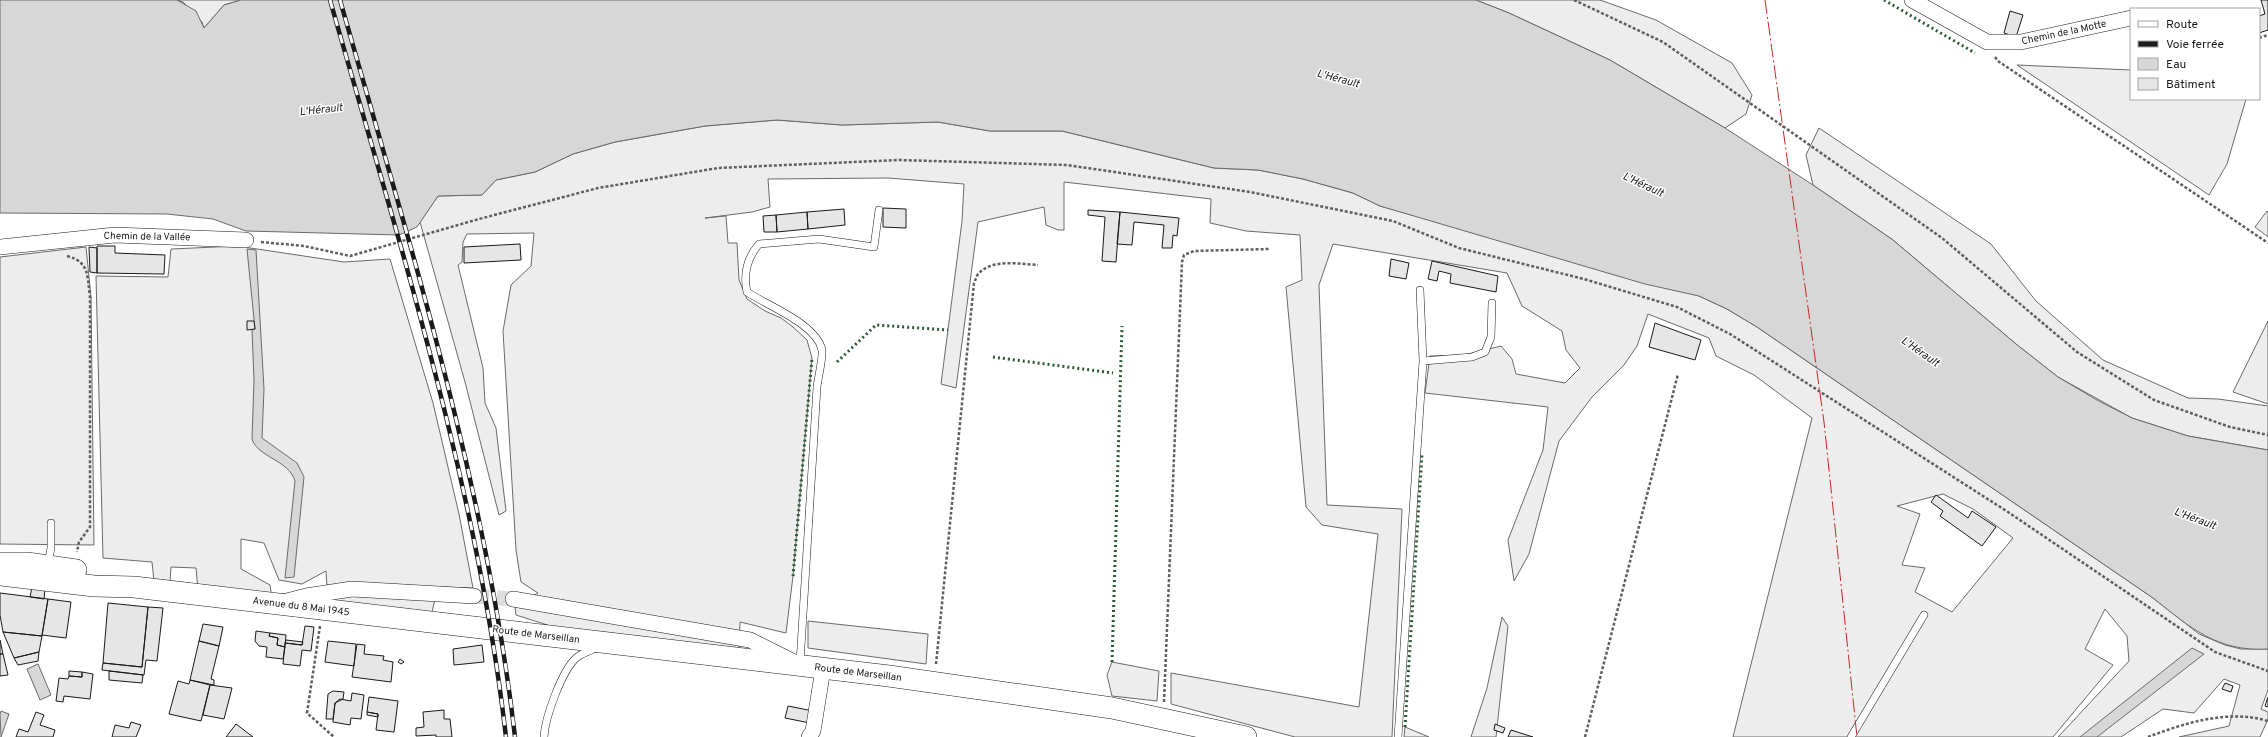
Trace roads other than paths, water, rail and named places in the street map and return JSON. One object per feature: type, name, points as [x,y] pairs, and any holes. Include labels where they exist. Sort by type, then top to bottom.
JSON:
[{"type":"main road","name":"Avenue du 8 Mai 1945","points":[[0,564],[27,563],[96,572],[134,587]]},
{"type":"main road","name":"Avenue du 8 Mai 1945","points":[[9,576],[94,586],[134,587],[467,626]]},
{"type":"main road","name":"Route de Marseillan","points":[[467,626],[800,666],[1112,708],[1246,737]]},
{"type":"street","name":"Chemin de la Motte","points":[[1912,0],[1987,42],[2021,42],[2130,18]]},
{"type":"street","name":"Chemin de la Vallée","points":[[0,247],[115,234],[246,240]]},
{"type":"street","points":[[276,604],[306,596],[352,589],[474,596]]},
{"type":"street","points":[[513,599],[750,640],[800,666]]},
{"type":"street","points":[[809,737],[813,731],[823,669]]},
{"type":"lane","points":[[800,666],[817,387],[822,349],[813,335],[797,320],[747,292],[744,277],[750,254],[759,244],[819,239],[874,247],[878,210]]},
{"type":"lane","points":[[1398,737],[1423,361],[1420,290]]},
{"type":"lane","points":[[1423,361],[1472,357],[1485,352],[1491,337],[1492,303]]},
{"type":"lane","points":[[9,576],[26,571],[46,573],[51,548],[51,523]]},
{"type":"lane","points":[[1851,737],[1924,615]]},
{"type":"lane","points":[[544,737],[556,694],[567,666],[578,656],[592,651],[600,643]]},
{"type":"water","name":"L'Hérault","points":[[0,0],[177,0],[196,11],[204,28],[224,5],[241,0],[1476,0],[1509,13],[1610,60],[1725,128],[1813,185],[1893,240],[2016,344],[2058,377],[2097,400],[2132,418],[2188,436],[2268,450],[2268,649],[2234,647],[2206,636],[2193,628],[2153,598],[1757,327],[1727,309],[1699,296],[1645,284],[1380,206],[1353,193],[1303,179],[1258,170],[1214,168],[1062,131],[990,131],[938,122],[842,125],[777,120],[705,126],[615,142],[573,154],[535,172],[496,180],[482,195],[438,196],[417,227],[399,235],[246,231],[213,219],[167,214],[0,213]]},
{"type":"water","points":[[247,249],[256,250],[264,389],[262,438],[297,463],[304,477],[294,577],[285,578],[295,481],[292,474],[286,468],[260,450],[252,439],[254,380],[252,330],[255,329]]},
{"type":"water","points":[[2192,648],[2204,654],[2097,737],[2080,737]]},
{"type":"water","points":[[38,664],[51,695],[40,700],[27,669]]},
{"type":"water","points":[[1,711],[9,714],[1,737],[0,714]]},
{"type":"tunnel","points":[[474,596],[513,599]]},
{"type":"railway","points":[[330,0],[383,182],[433,365],[456,457],[476,550],[493,643],[506,737]]},
{"type":"railway","points":[[340,0],[418,274],[465,457],[485,550],[502,643],[515,737]]}]
